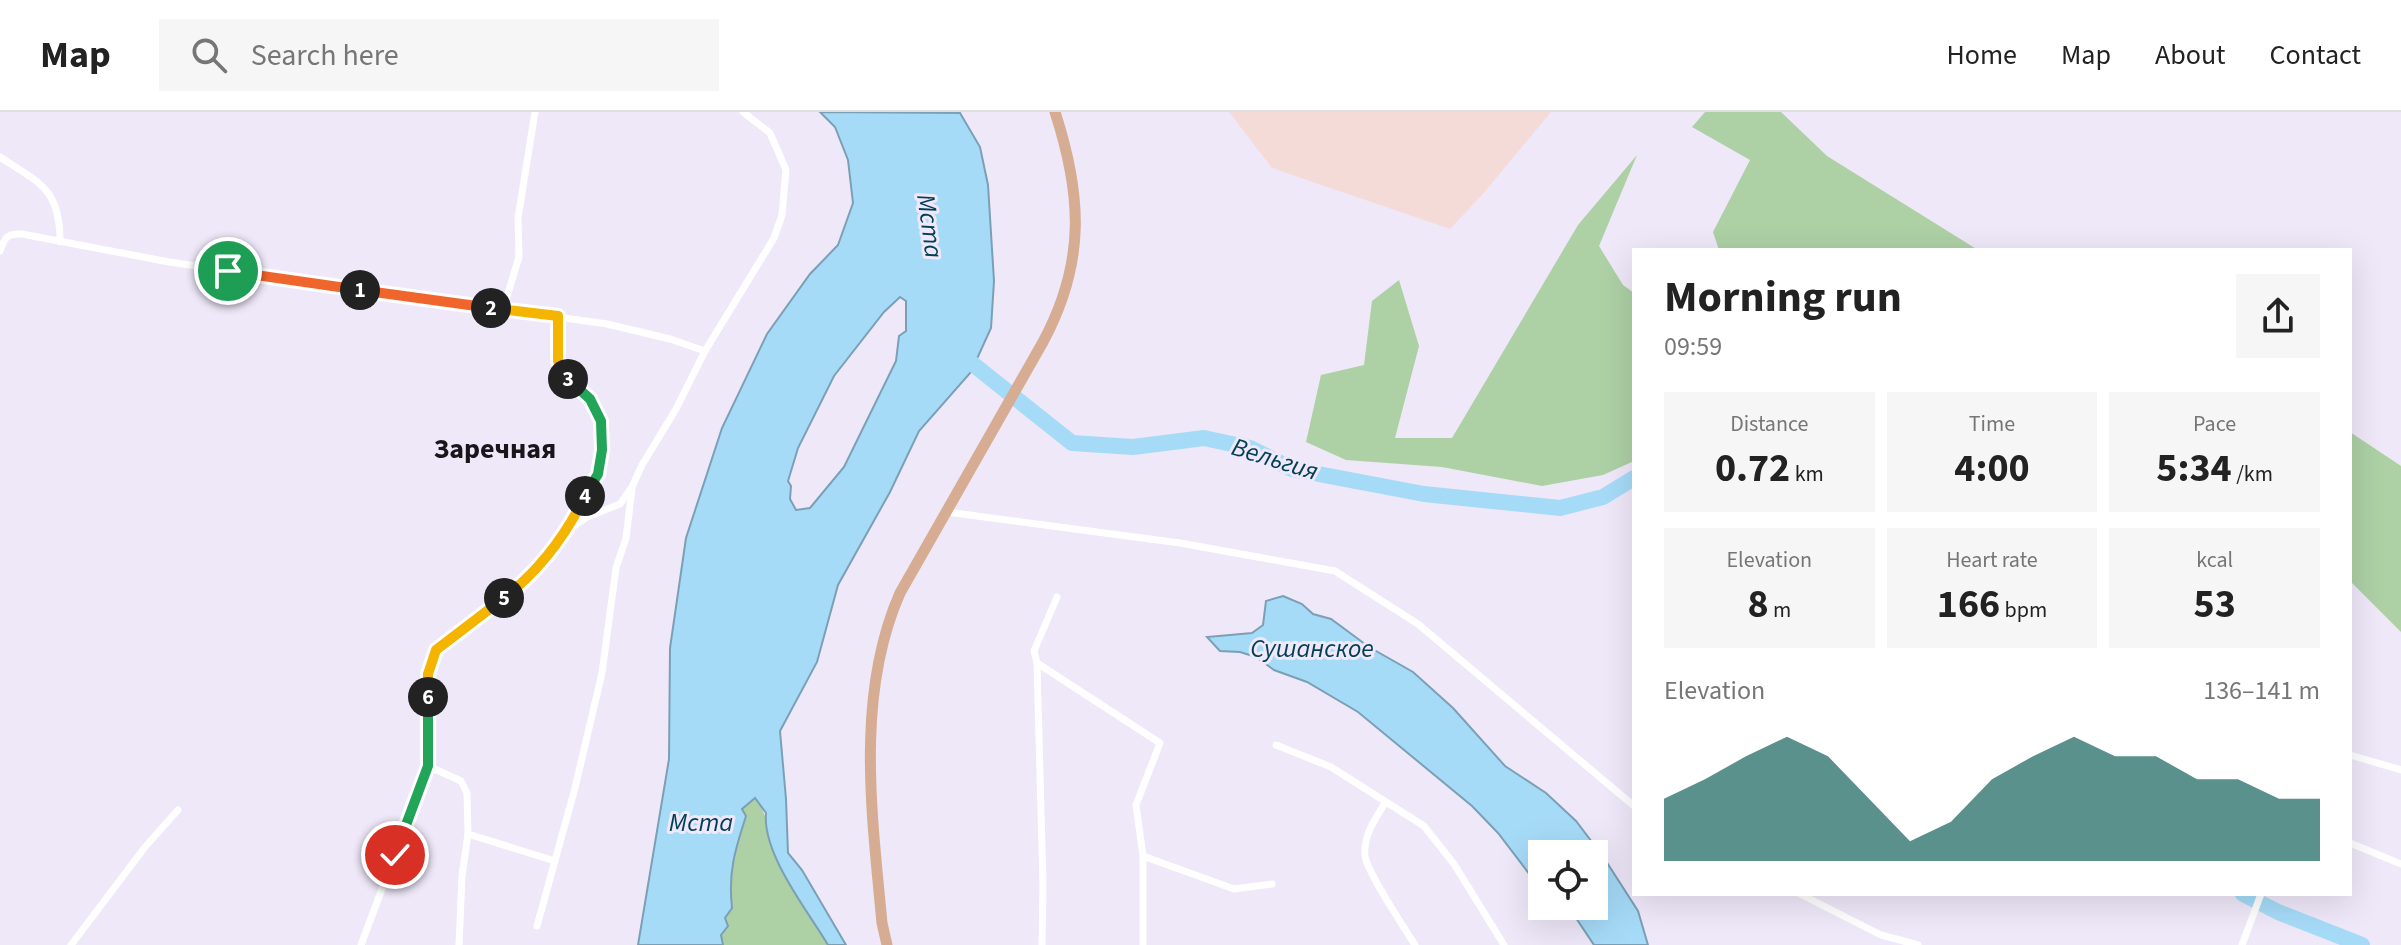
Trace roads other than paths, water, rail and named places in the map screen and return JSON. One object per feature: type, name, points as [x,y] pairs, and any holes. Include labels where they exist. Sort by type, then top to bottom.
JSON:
[{"type":"main road","points":[[887,945],[882,923],[871,781],[878,660],[888,621],[900,593],[1043,342],[1060,305],[1077,226],[1071,170],[1055,112]]},
{"type":"street","points":[[503,310],[519,257],[518,218],[535,112]]},
{"type":"street","points":[[568,530],[587,517],[620,504],[632,487],[705,351],[774,238],[782,215],[786,170],[770,133],[743,112]]},
{"type":"street","points":[[0,157],[37,182],[55,200],[60,217],[60,242]]},
{"type":"street","points":[[0,251],[5,237],[11,233],[169,262],[558,316],[645,333],[705,351]]},
{"type":"street","points":[[361,945],[428,766],[428,674],[436,650],[512,592],[548,557],[568,530],[598,474],[602,450],[601,421],[590,399],[565,376],[558,361],[558,316]]},
{"type":"street","points":[[537,926],[602,673],[616,568],[626,538],[632,487]]},
{"type":"street","points":[[947,512],[1180,543],[1335,571],[1418,624],[1632,804]]},
{"type":"street","points":[[1042,945],[1037,663],[1034,651],[1057,597]]},
{"type":"street","points":[[1037,663],[1160,743],[1136,805],[1143,856],[1143,945]]},
{"type":"street","points":[[1276,745],[1331,767],[1424,826],[1454,864],[1504,945]]},
{"type":"street","points":[[2352,756],[2401,770]]},
{"type":"street","points":[[428,766],[461,781],[467,793],[468,834],[462,876],[459,945]]},
{"type":"street","points":[[1385,803],[1366,840],[1365,858],[1415,945]]},
{"type":"street","points":[[71,945],[145,847],[178,810]]},
{"type":"street","points":[[468,834],[555,861]]},
{"type":"street","points":[[2352,844],[2401,864]]},
{"type":"street","points":[[1143,856],[1234,889],[1272,884]]},
{"type":"street","points":[[1804,896],[1881,935],[1918,945]]},
{"type":"street","points":[[2242,945],[2260,896]]},
{"type":"water","name":"Мста","points":[[820,112],[960,113],[980,147],[988,185],[994,281],[991,328],[971,372],[919,431],[890,492],[838,585],[817,662],[780,731],[788,853],[802,870],[846,945],[828,945],[799,899],[771,846],[766,813],[755,798],[742,809],[746,816],[733,861],[732,908],[725,918],[728,926],[721,935],[723,945],[638,945],[669,759],[670,648],[686,538],[722,428],[767,334],[810,274],[838,245],[853,203],[848,160],[835,127]],"holes":[[[900,297],[906,301],[906,331],[899,336],[896,361],[844,467],[810,508],[796,510],[790,499],[791,486],[788,481],[798,448],[834,376],[884,312]]]},
{"type":"water","name":"Сушанское","points":[[1283,596],[1302,604],[1313,614],[1331,619],[1369,647],[1413,672],[1453,708],[1505,766],[1546,793],[1576,821],[1590,840],[1528,840],[1528,872],[1498,833],[1472,806],[1358,712],[1307,682],[1274,670],[1256,657],[1220,651],[1207,637],[1252,633],[1263,625],[1266,601]]},
{"type":"water","name":"Сушанское","points":[[1608,864],[1638,911],[1648,945],[1594,945],[1577,920],[1608,920]]},
{"type":"waterway","name":"Вельгия","points":[[959,353],[1072,443],[1133,447],[1204,438],[1250,448],[1292,469],[1424,494],[1560,508],[1603,497],[1632,479]]},
{"type":"waterway","name":"Вельгия","points":[[2247,896],[2278,912],[2362,945]]},
{"type":"district","name":"Заречная","points":[[495,449]]}]
